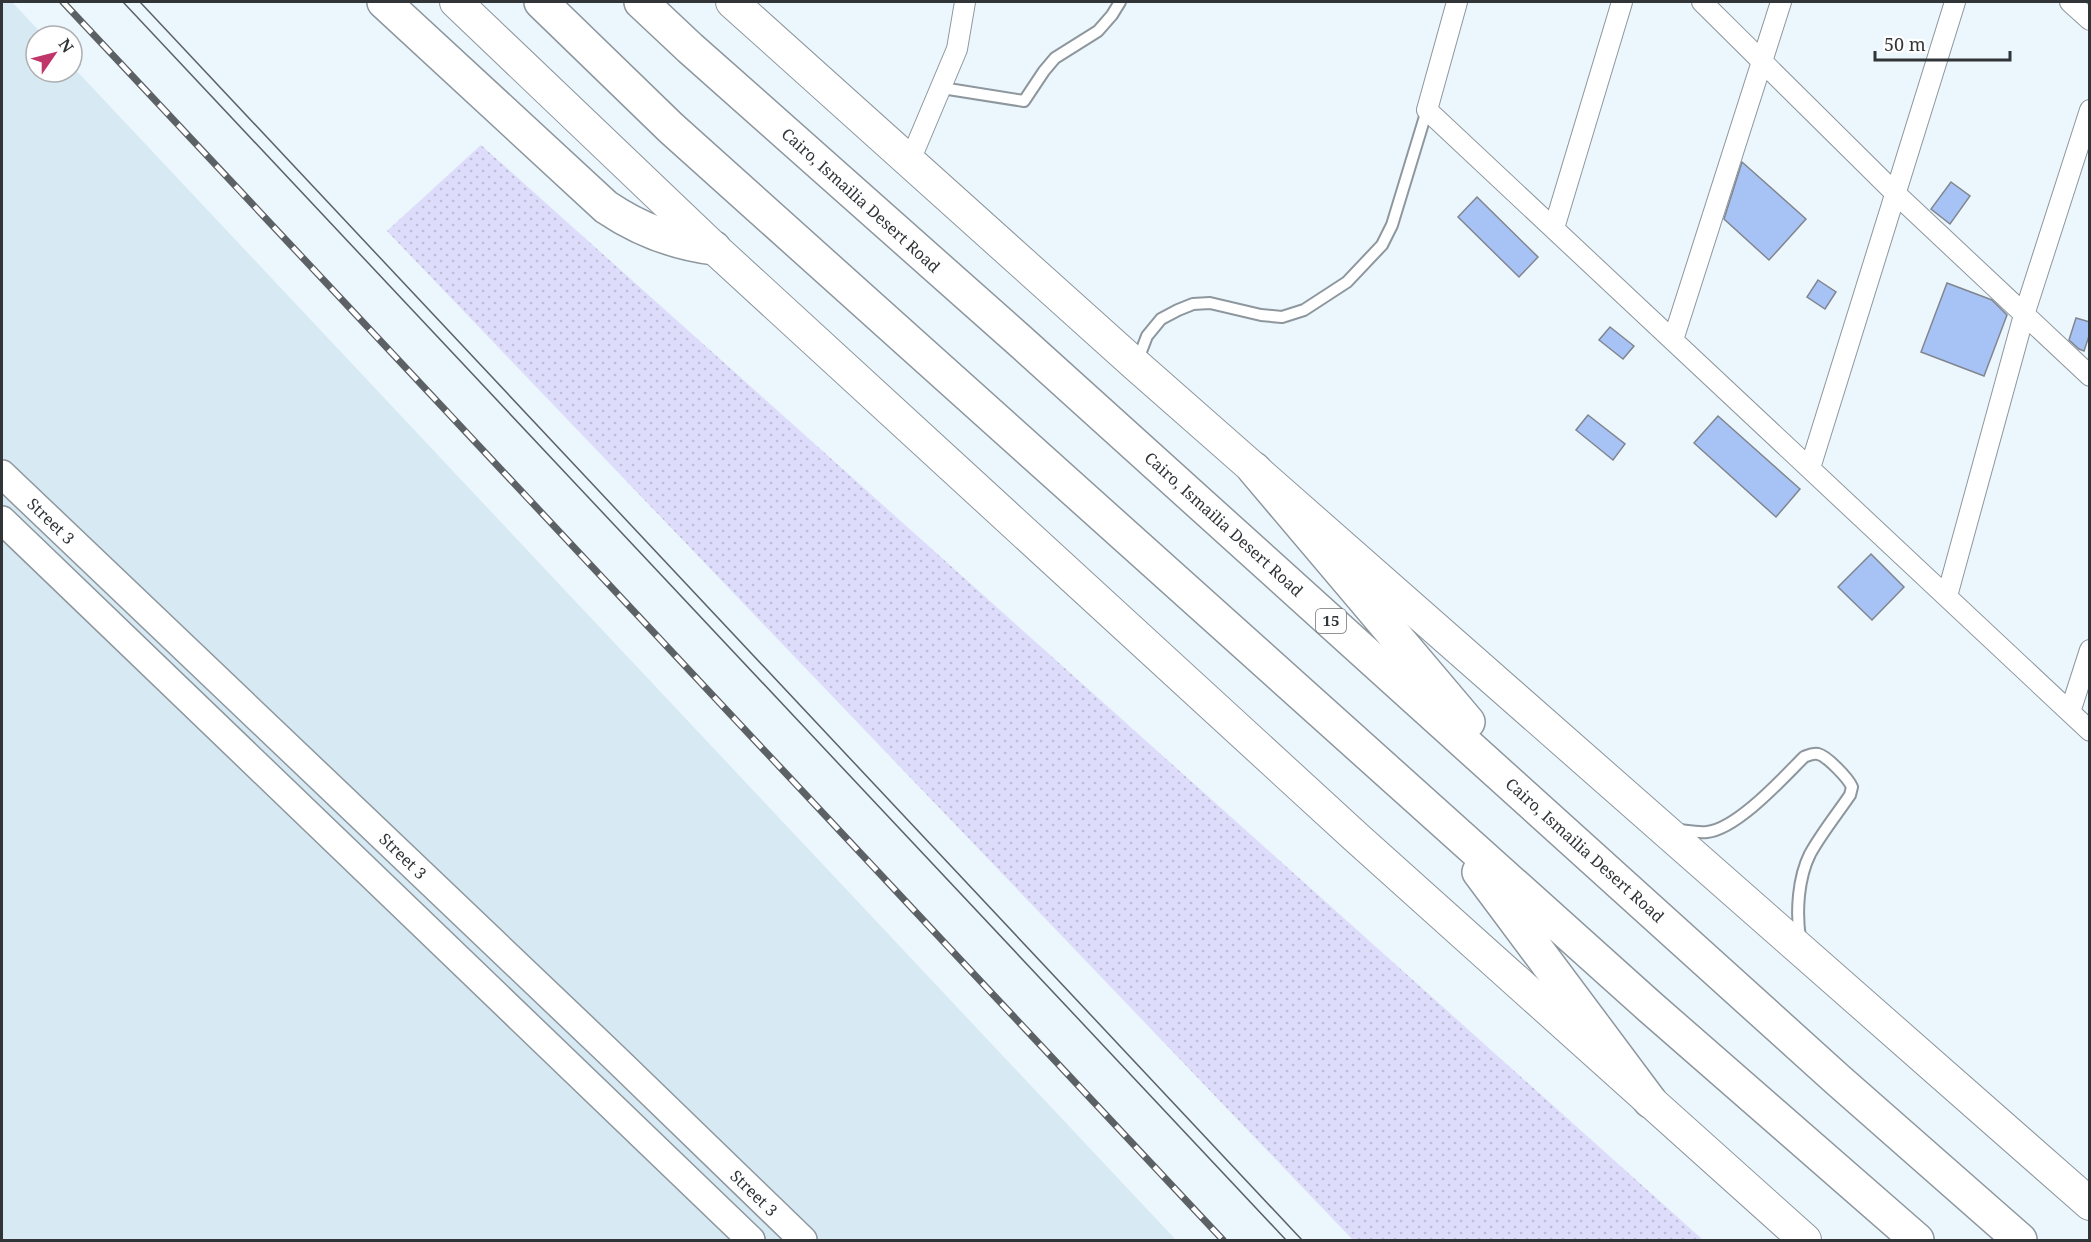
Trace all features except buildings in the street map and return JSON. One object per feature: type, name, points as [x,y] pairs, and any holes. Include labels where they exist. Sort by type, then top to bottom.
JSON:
[{"type":"highway","points":[[384,2],[606,207],[633,224],[661,236],[687,244],[714,248]]},
{"type":"highway","points":[[541,2],[671,128],[1649,1006],[1917,1240]]},
{"type":"highway","name":"Cairo, Ismailia Desert Road","points":[[641,2],[1830,1072],[2020,1240]]},
{"type":"highway","points":[[1254,469],[1551,819]]},
{"type":"highway","points":[[1435,813],[1650,1101]]},
{"type":"main road","points":[[456,2],[714,248],[1366,846],[1806,1240]]},
{"type":"main road","points":[[732,2],[1136,365],[2090,1204]]},
{"type":"main road","name":"Street 3","points":[[2,474],[803,1240]]},
{"type":"main road","name":"Street 3","points":[[2,520],[751,1240]]},
{"type":"street","points":[[909,163],[957,49],[965,2]]},
{"type":"street","points":[[1457,2],[1427,110],[2090,731]]},
{"type":"street","points":[[1554,228],[1622,2]]},
{"type":"street","points":[[1702,2],[1895,193],[2090,376]]},
{"type":"street","points":[[1673,340],[1781,2]]},
{"type":"street","points":[[1810,468],[1955,2]]},
{"type":"street","points":[[2070,2],[2090,20]]},
{"type":"street","points":[[1947,596],[2024,315],[2090,110]]},
{"type":"street","points":[[2070,712],[2090,650]]},
{"type":"lane","points":[[942,88],[1024,101],[1044,71],[1056,58],[1098,31],[1113,15],[1120,2]]},
{"type":"lane","points":[[1136,365],[1147,336],[1161,319],[1193,304],[1210,303],[1261,315],[1282,317],[1304,310],[1347,282],[1382,245],[1387,235],[1427,110]]},
{"type":"lane","points":[[1656,822],[1690,832],[1709,832],[1731,822],[1762,799],[1804,757],[1813,754],[1821,755],[1849,780],[1852,787],[1850,795],[1809,856],[1800,887],[1798,926],[1801,950]]},
{"type":"shaded area","points":[[2,2],[12,2],[33,24],[24,24],[24,84],[84,84],[84,79],[1176,1240],[2,1240]]},
{"type":"shaded area","points":[[481,145],[1703,1240],[1353,1240],[387,231]]},
{"type":"tram line","points":[[123,2],[1286,1240]]},
{"type":"tram line","points":[[140,2],[1302,1240]]},
{"type":"railway","points":[[63,2],[1223,1240]]}]
